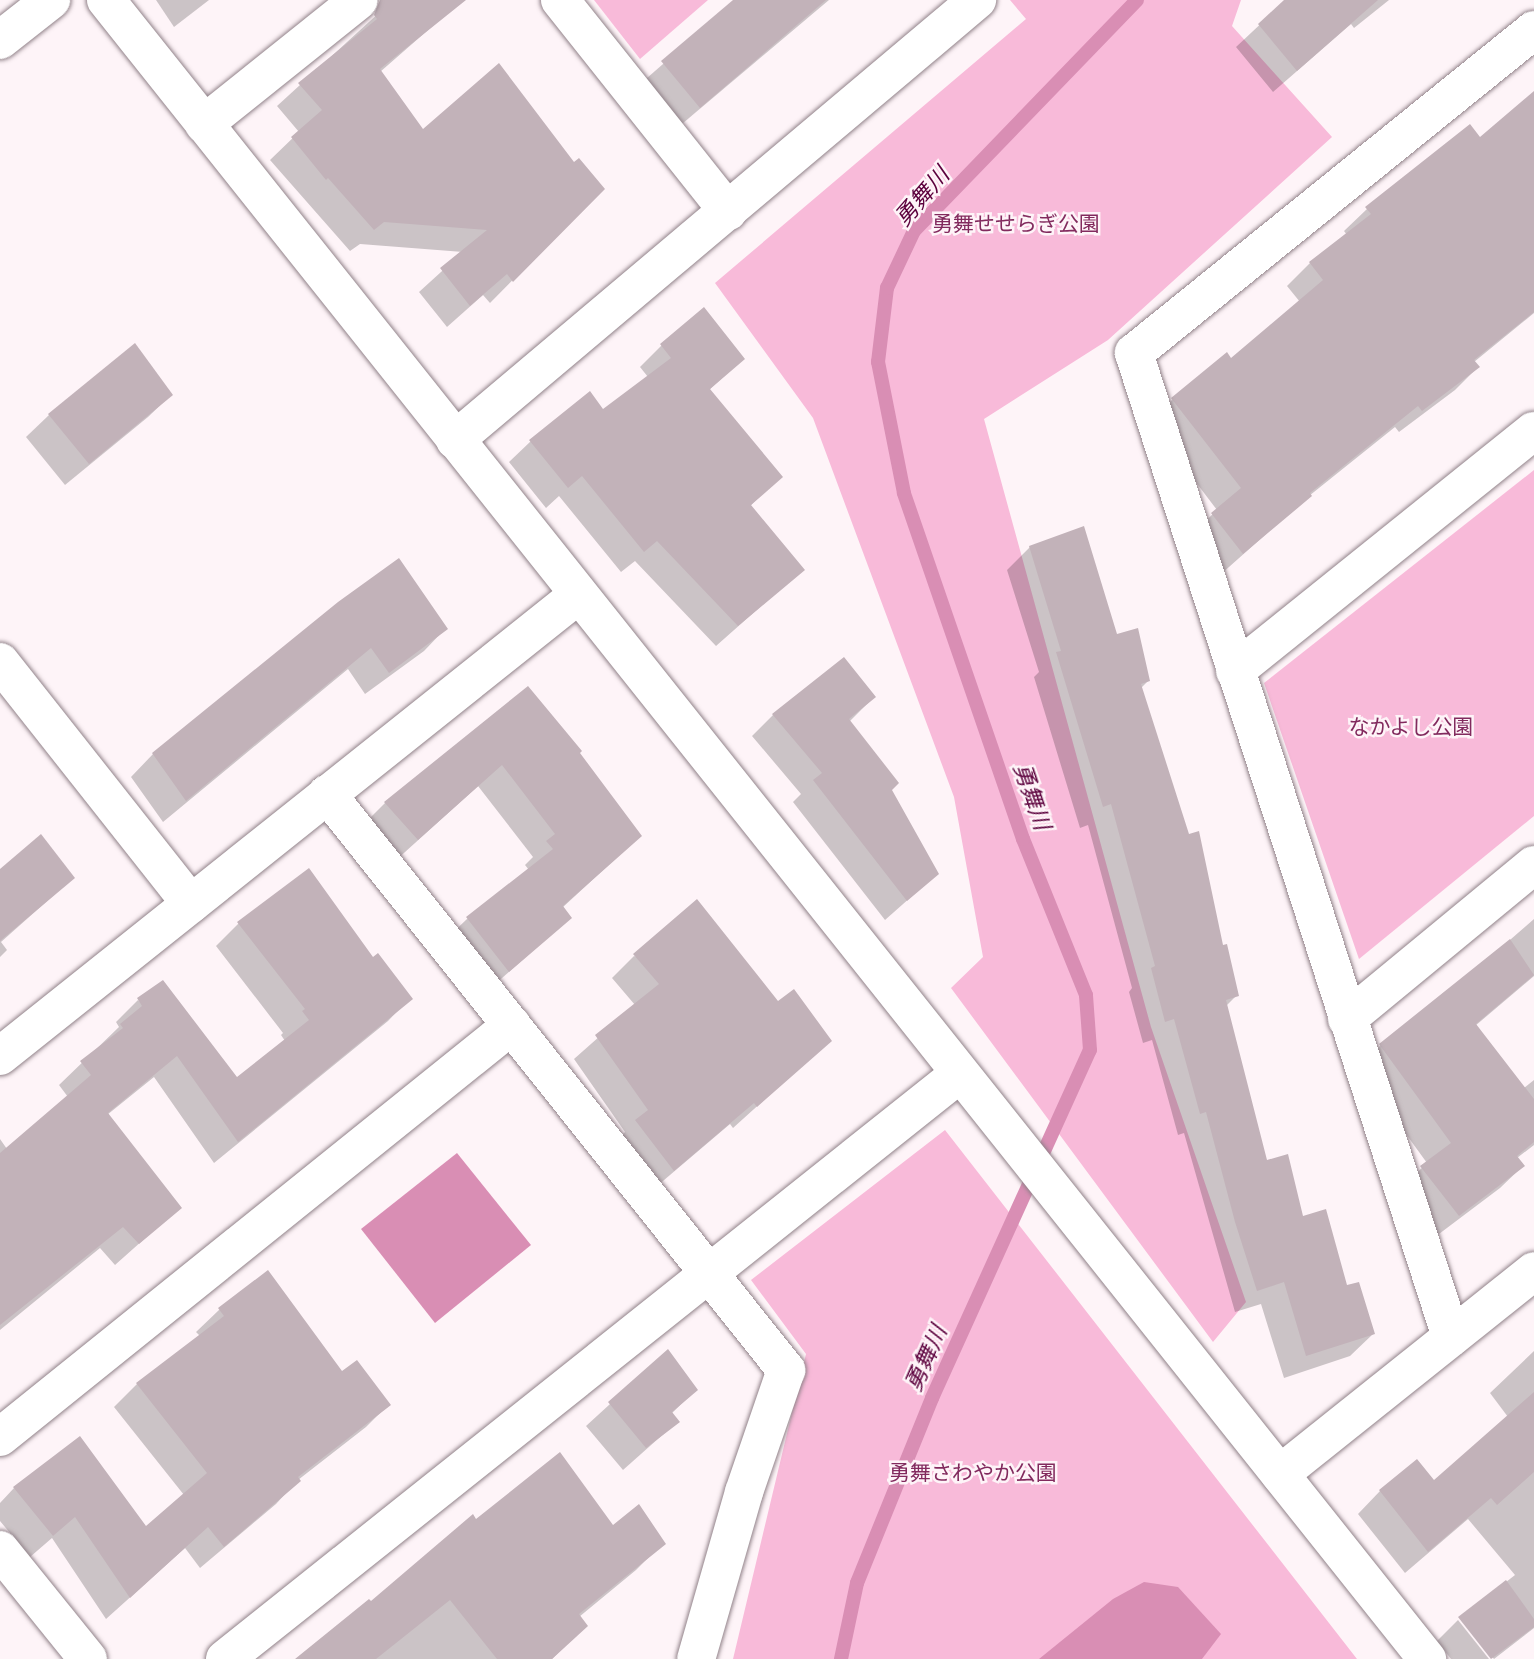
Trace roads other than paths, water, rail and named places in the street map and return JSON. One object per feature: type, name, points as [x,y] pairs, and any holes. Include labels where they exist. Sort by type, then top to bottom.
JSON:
[{"type":"street","points":[[0,40],[51,0]]},
{"type":"street","points":[[106,0],[958,1074],[1427,1659]]},
{"type":"street","points":[[204,124],[359,0]]},
{"type":"street","points":[[560,0],[728,211]]},
{"type":"street","points":[[455,440],[977,0]]},
{"type":"street","points":[[1451,1337],[1134,353],[1534,30]]},
{"type":"street","points":[[1235,671],[1534,431]]},
{"type":"street","points":[[0,1056],[578,594]]},
{"type":"street","points":[[0,662],[191,904]]},
{"type":"street","points":[[327,794],[786,1370],[744,1492],[696,1659]]},
{"type":"street","points":[[1347,1020],[1534,865]]},
{"type":"street","points":[[0,1437],[512,1025]]},
{"type":"street","points":[[225,1659],[958,1074]]},
{"type":"street","points":[[1280,1474],[1534,1271]]},
{"type":"street","points":[[0,1550],[88,1659]]},
{"type":"waterway","name":"勇舞川","points":[[841,1659],[857,1583],[932,1398],[1090,1050],[1086,995],[1023,839],[904,493],[878,362],[887,288],[914,231],[1137,0]]},
{"type":"park label","name":"勇舞せせらぎ公園","points":[[1016,223]]},
{"type":"park label","name":"なかよし公園","points":[[1411,726]]},
{"type":"park label","name":"勇舞さわやか公園","points":[[973,1472]]}]
